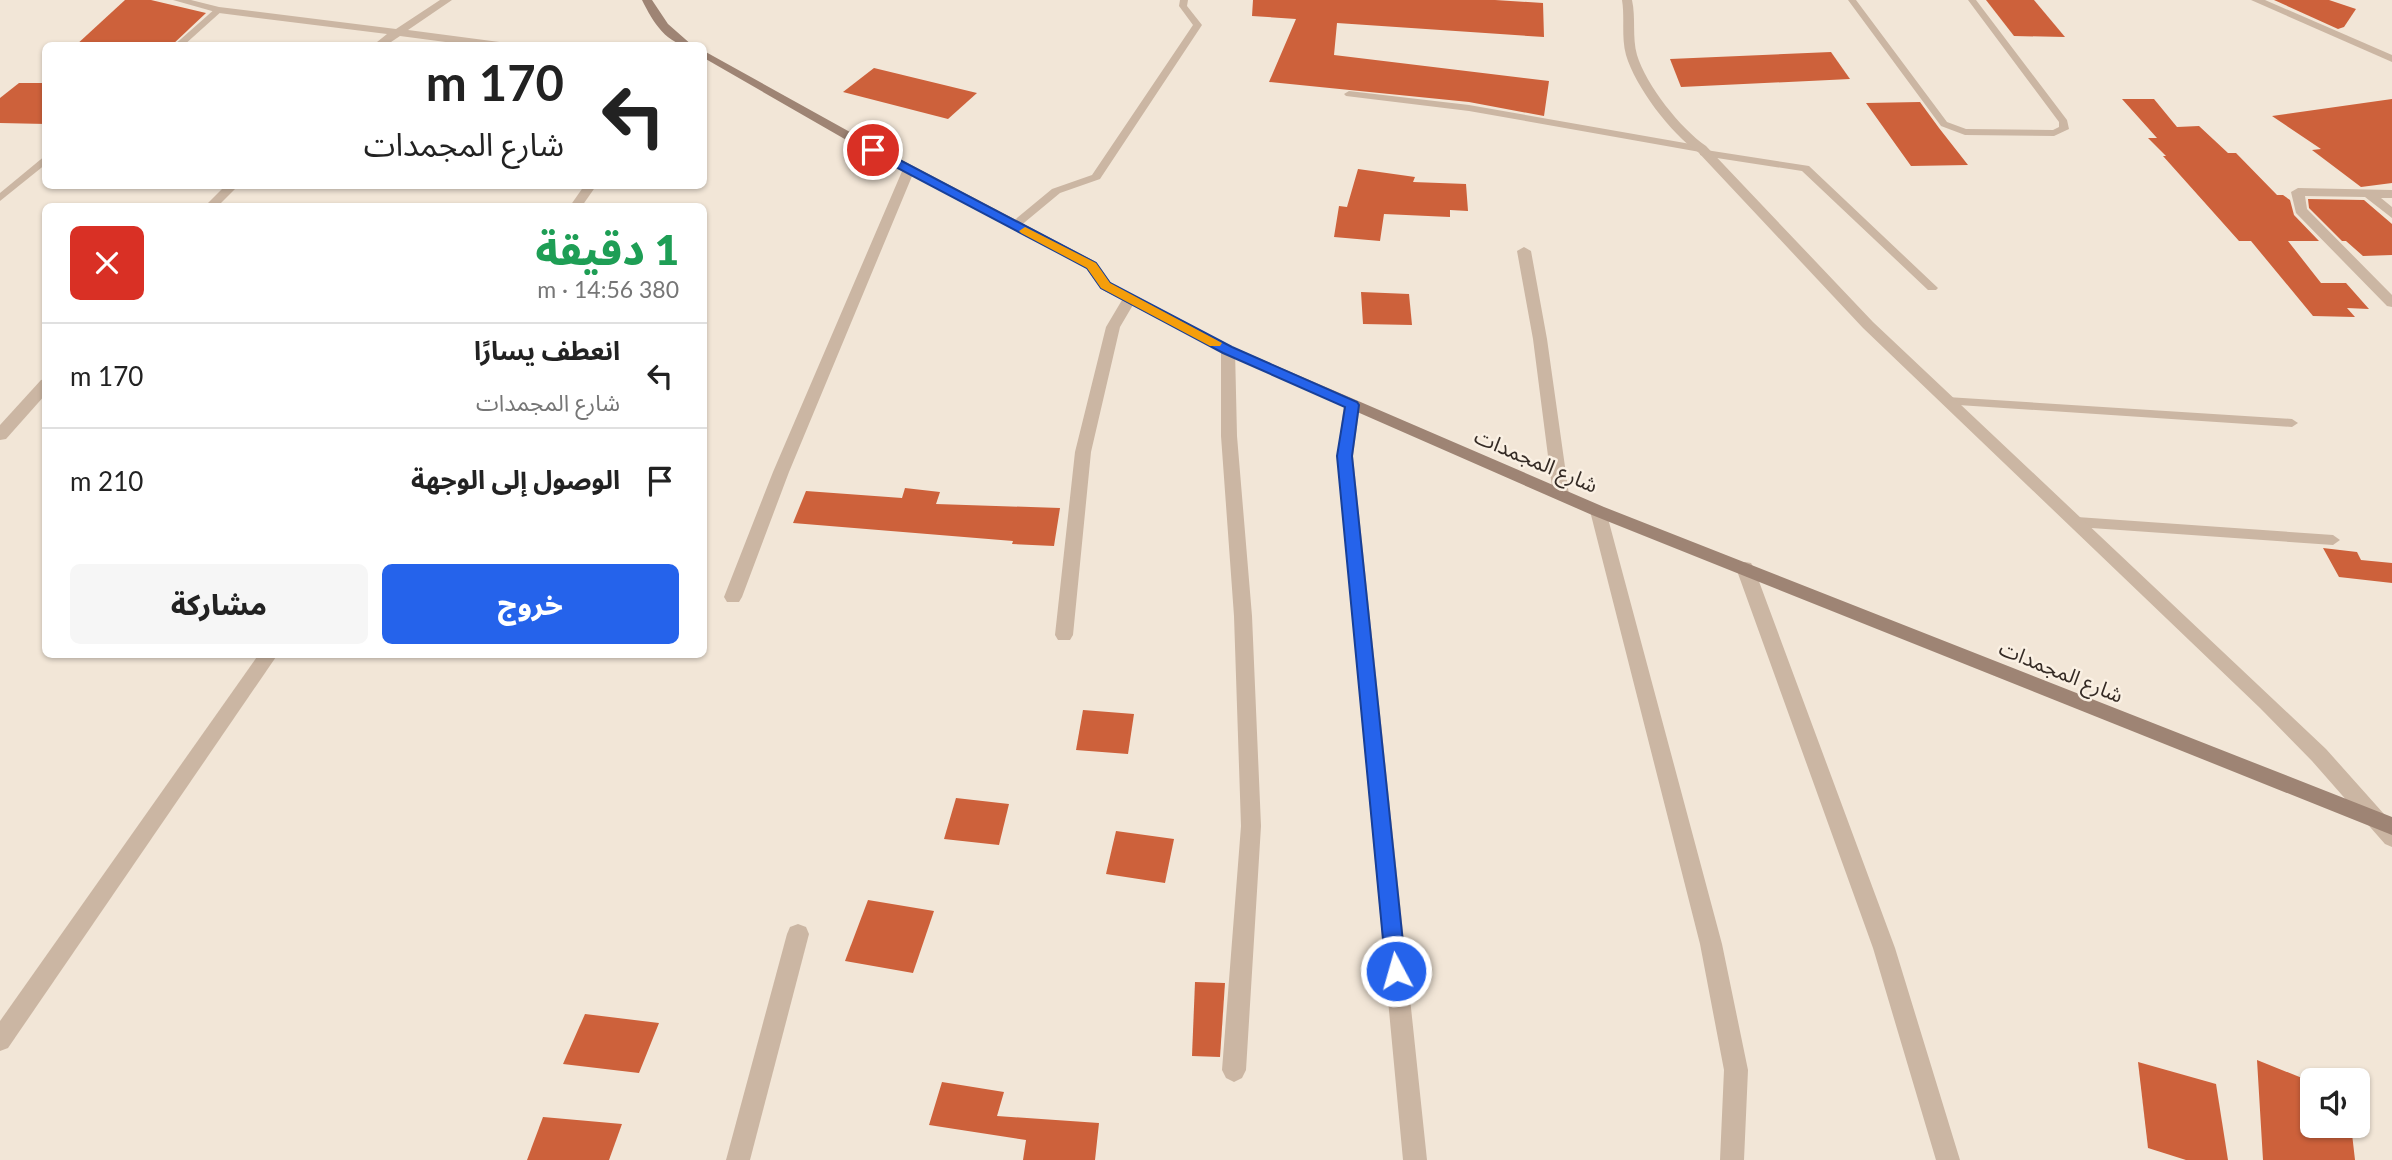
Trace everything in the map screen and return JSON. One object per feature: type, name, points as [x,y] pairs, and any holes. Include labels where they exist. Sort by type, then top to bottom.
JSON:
[{"type":"main road","points":[[647,0],[672,37],[681,42]]},
{"type":"main road","name":"شارع المجمدات","points":[[707,56],[909,169],[1091,265],[1105,286],[1228,350],[1598,511],[2392,826]]},
{"type":"street","points":[[178,0],[219,10],[480,42]]},
{"type":"street","points":[[382,42],[447,0]]},
{"type":"street","points":[[1627,0],[1631,15],[1631,55],[1658,103],[1692,145],[1703,151],[1868,325],[2267,703],[2392,838]]},
{"type":"street","points":[[2256,0],[2392,59]]},
{"type":"street","points":[[733,597],[781,472],[909,169]]},
{"type":"street","points":[[214,203],[229,189]]},
{"type":"street","points":[[2392,194],[2298,192],[2301,210],[2392,303]]},
{"type":"street","points":[[2371,195],[2392,214]]},
{"type":"street","points":[[1524,251],[1540,339],[1561,495]]},
{"type":"street","points":[[1064,635],[1083,452],[1113,327],[1130,298]]},
{"type":"street","points":[[1228,350],[1228,436],[1243,617],[1251,826],[1234,1070]]},
{"type":"street","points":[[0,435],[42,388]]},
{"type":"street","points":[[1352,405],[1345,456],[1415,1160]]},
{"type":"street","points":[[1598,511],[1711,944],[1736,1070],[1732,1160]]},
{"type":"street","points":[[1745,568],[1884,948],[1948,1160]]},
{"type":"street","points":[[0,1040],[266,658]]},
{"type":"street","points":[[738,1160],[798,934]]},
{"type":"lane","points":[[1015,225],[1056,191],[1096,177],[1198,25],[1183,6],[1184,0]]},
{"type":"lane","points":[[1852,0],[1944,124],[1951,129],[1965,132],[2054,133],[2064,130],[2064,122],[1972,0]]},
{"type":"lane","points":[[182,42],[219,10]]},
{"type":"lane","points":[[1349,94],[1469,108],[1805,168],[1932,288]]},
{"type":"lane","points":[[0,198],[42,161]]},
{"type":"lane","points":[[1947,401],[2292,424]]},
{"type":"lane","points":[[2077,522],[2333,540]]},
{"type":"building","points":[[125,0],[151,0],[206,13],[175,42],[79,42]]},
{"type":"building","points":[[1253,0],[1495,0],[1543,3],[1544,37],[1337,23],[1334,55],[1549,81],[1544,116],[1469,102],[1269,82],[1296,19],[1252,16]]},
{"type":"building","points":[[1986,0],[2034,0],[2065,37],[2014,36]]},
{"type":"building","points":[[2274,0],[2329,0],[2356,9],[2344,27],[2338,29]]},
{"type":"building","points":[[1831,52],[1850,79],[1681,87],[1670,59]]},
{"type":"building","points":[[874,68],[977,93],[948,119],[843,92]]},
{"type":"building","points":[[19,83],[42,83],[42,124],[0,123],[0,98]]},
{"type":"building","points":[[2122,99],[2154,99],[2177,127],[2199,126],[2228,153],[2236,153],[2277,195],[2283,195],[2290,200],[2294,215],[2319,241],[2288,241],[2321,283],[2346,283],[2369,309],[2347,308],[2355,317],[2313,316],[2251,241],[2239,241],[2163,156],[2166,156],[2148,138],[2157,138]]},
{"type":"building","points":[[2392,99],[2392,183],[2361,187],[2312,150],[2321,149],[2272,116]]},
{"type":"building","points":[[1920,102],[1968,165],[1911,166],[1866,103]]},
{"type":"building","points":[[1358,169],[1415,177],[1413,182],[1466,184],[1468,211],[1450,210],[1450,217],[1384,214],[1380,241],[1334,237],[1339,206],[1347,207]]},
{"type":"building","points":[[2308,199],[2364,200],[2392,224],[2392,255],[2363,256],[2346,241],[2342,241],[2309,208]]},
{"type":"building","points":[[1361,292],[1409,294],[1412,325],[1363,324]]},
{"type":"building","points":[[905,488],[940,492],[936,504],[1060,508],[1054,546],[793,523],[806,491],[902,498]]},
{"type":"building","points":[[2323,548],[2357,552],[2361,560],[2392,563],[2392,583],[2339,577]]},
{"type":"building","points":[[1083,710],[1134,714],[1128,754],[1076,750]]},
{"type":"building","points":[[956,798],[1009,804],[999,845],[944,839]]},
{"type":"building","points":[[1116,831],[1174,839],[1165,883],[1106,874]]},
{"type":"building","points":[[868,900],[934,911],[913,973],[845,961]]},
{"type":"building","points":[[1195,982],[1225,983],[1220,1057],[1192,1056]]},
{"type":"building","points":[[585,1014],[659,1023],[639,1073],[563,1064]]},
{"type":"building","points":[[2257,1060],[2300,1077],[2300,1138],[2352,1138],[2355,1160],[2263,1160]]},
{"type":"building","points":[[2138,1062],[2216,1084],[2228,1160],[2186,1160],[2148,1148]]},
{"type":"building","points":[[942,1082],[1004,1092],[997,1116],[1099,1123],[1095,1160],[1023,1160],[1026,1140],[929,1125]]},
{"type":"building","points":[[543,1117],[622,1124],[609,1160],[527,1160]]},
{"type":"slow traffic","points":[[1025,231],[1091,265],[1105,286],[1215,343]]},
{"type":"route","points":[[873,150],[1091,265],[1105,286],[1228,350],[1352,405],[1345,456],[1396,971]]}]
